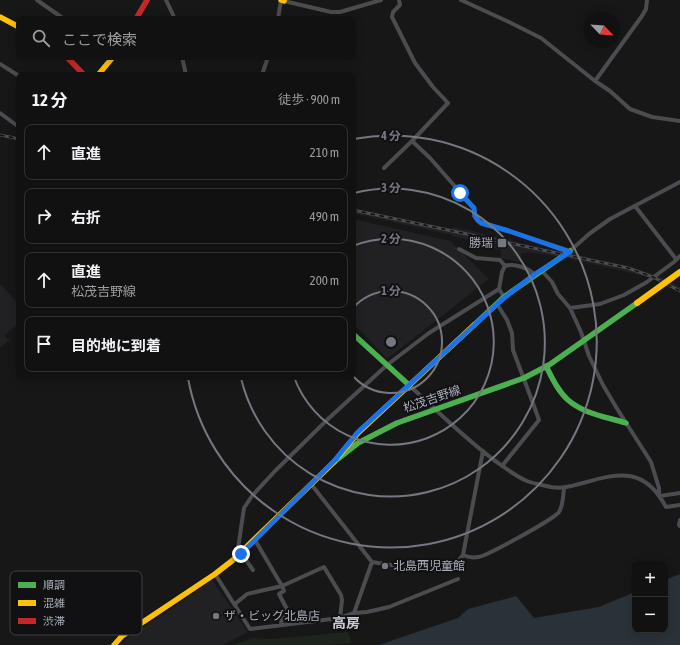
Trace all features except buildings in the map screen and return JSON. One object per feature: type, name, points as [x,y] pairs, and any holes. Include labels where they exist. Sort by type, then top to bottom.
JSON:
[{"type":"main road","points":[[138,16],[147,0]]},
{"type":"main road","points":[[0,17],[16,25]]},
{"type":"main road","points":[[71,60],[81,72]]},
{"type":"main road","points":[[100,72],[110,60]]},
{"type":"main road","points":[[334,461],[358,432],[497,304],[535,274],[570,252]]},
{"type":"main road","name":"松茂吉野線","points":[[142,623],[215,574],[239,555],[334,461],[358,443],[397,423],[524,378],[546,366],[680,272]]},
{"type":"main road","points":[[356,337],[409,385]]},
{"type":"main road","points":[[546,366],[560,390],[567,399],[575,405],[592,413],[626,423]]},
{"type":"main road","name":"松茂吉野線","points":[[114,645],[124,635]]},
{"type":"street","points":[[37,0],[60,16]]},
{"type":"street","points":[[166,0],[174,16]]},
{"type":"street","points":[[279,16],[283,1],[331,12],[340,12],[381,0]]},
{"type":"street","points":[[384,168],[448,103],[433,87],[415,63],[392,17],[393,12],[400,5],[400,0]]},
{"type":"street","points":[[461,0],[541,38],[595,81],[610,91],[630,109],[652,117],[680,121]]},
{"type":"street","points":[[595,81],[642,16],[646,9],[647,0]]},
{"type":"street","points":[[183,60],[185,72]]},
{"type":"street","points":[[263,72],[267,60]]},
{"type":"street","points":[[0,64],[16,74]]},
{"type":"street","points":[[0,113],[16,125]]},
{"type":"street","points":[[412,141],[430,158],[474,208],[474,216],[478,221],[570,252],[589,234],[610,219],[680,182]]},
{"type":"street","points":[[570,308],[600,304],[624,295],[647,282],[674,262],[678,257],[635,206]]},
{"type":"street","points":[[459,249],[476,258],[500,260],[505,266]]},
{"type":"street","points":[[505,266],[509,265],[528,268],[535,274]]},
{"type":"street","points":[[504,298],[499,289],[502,272],[505,266]]},
{"type":"street","points":[[542,271],[552,282],[558,294],[570,308],[597,373],[616,407],[651,462],[660,496]]},
{"type":"street","points":[[253,570],[239,555],[244,508],[252,496],[310,436],[387,365],[429,333],[499,289]]},
{"type":"street","points":[[497,304],[510,326],[512,333],[512,350],[539,420],[502,466]]},
{"type":"street","points":[[409,385],[435,410],[483,451],[502,466],[528,482],[564,489],[610,476],[626,475],[637,477],[642,480],[660,496],[666,507],[680,505]]},
{"type":"street","points":[[311,484],[372,562],[409,568],[435,570],[460,559],[463,555],[483,451]]},
{"type":"street","points":[[463,555],[478,558],[487,555],[500,549],[517,537],[555,516],[561,508],[564,489]]},
{"type":"street","points":[[660,496],[680,493]]},
{"type":"street","points":[[680,520],[680,526]]},
{"type":"street","points":[[255,540],[284,591],[279,594],[289,613],[282,616],[281,625]]},
{"type":"street","points":[[354,613],[372,562]]},
{"type":"street","points":[[235,604],[246,594],[282,586],[324,567],[341,594],[342,600],[340,618]]},
{"type":"street","points":[[215,574],[250,629],[340,618],[354,613],[367,612],[389,607],[458,579]]},
{"type":"shaded area","points":[[356,209],[452,229],[453,227],[512,239],[511,241],[628,266],[664,278],[680,287],[680,293],[662,282],[644,276],[562,257],[527,252],[526,254],[522,253],[520,262],[500,258],[500,250],[484,246],[485,243],[356,214]]},
{"type":"shaded area","points":[[356,220],[450,241],[489,279],[387,359],[356,326]]},
{"type":"shaded area","points":[[0,284],[16,301],[16,326],[4,335],[10,340],[0,347]]},
{"type":"shaded area","points":[[680,574],[680,645],[379,645],[458,618],[468,609],[516,596],[534,618],[599,607],[632,593],[632,633],[668,633],[668,579]]},
{"type":"shaded area","points":[[212,580],[248,632],[223,645],[121,645],[131,635],[142,635],[142,628]]},
{"type":"shaded area","points":[[348,632],[352,643],[329,645],[232,645],[254,638],[271,639]]},
{"type":"railway","points":[[0,135],[16,138]]},
{"type":"railway","points":[[356,211],[628,268],[653,277],[680,291]]},
{"type":"traffic: fast","points":[[474,325],[504,297],[570,251]]},
{"type":"traffic: fast","points":[[334,462],[358,443],[397,423],[524,378],[549,365],[637,303]]},
{"type":"traffic: fast","points":[[356,337],[409,385]]},
{"type":"traffic: fast","points":[[546,366],[561,393],[574,405],[588,412],[626,423]]},
{"type":"traffic: slow","points":[[0,17],[16,25]]},
{"type":"traffic: slow","points":[[100,72],[110,60]]},
{"type":"traffic: slow","points":[[637,303],[680,272]]},
{"type":"traffic: slow","points":[[339,456],[358,433],[474,325]]},
{"type":"traffic: slow","points":[[142,623],[215,574],[233,560],[334,462]]},
{"type":"traffic: slow","points":[[114,645],[124,635]]},
{"type":"traffic: jam","points":[[138,16],[147,0]]},
{"type":"traffic: jam","points":[[70,60],[81,72]]},
{"type":"place","name":"勝瑞","points":[[502,243]]},
{"type":"place","name":"北島西児童館","points":[[385,566]]},
{"type":"place","name":"ザ・ビッグ北島店","points":[[216,616]]},
{"type":"district","name":"高房","points":[[346,623]]},
{"type":"route","points":[[241,554],[334,461],[358,432],[421,374],[516,288],[570,252],[481,223],[474,216],[474,208],[460,193]]}]
